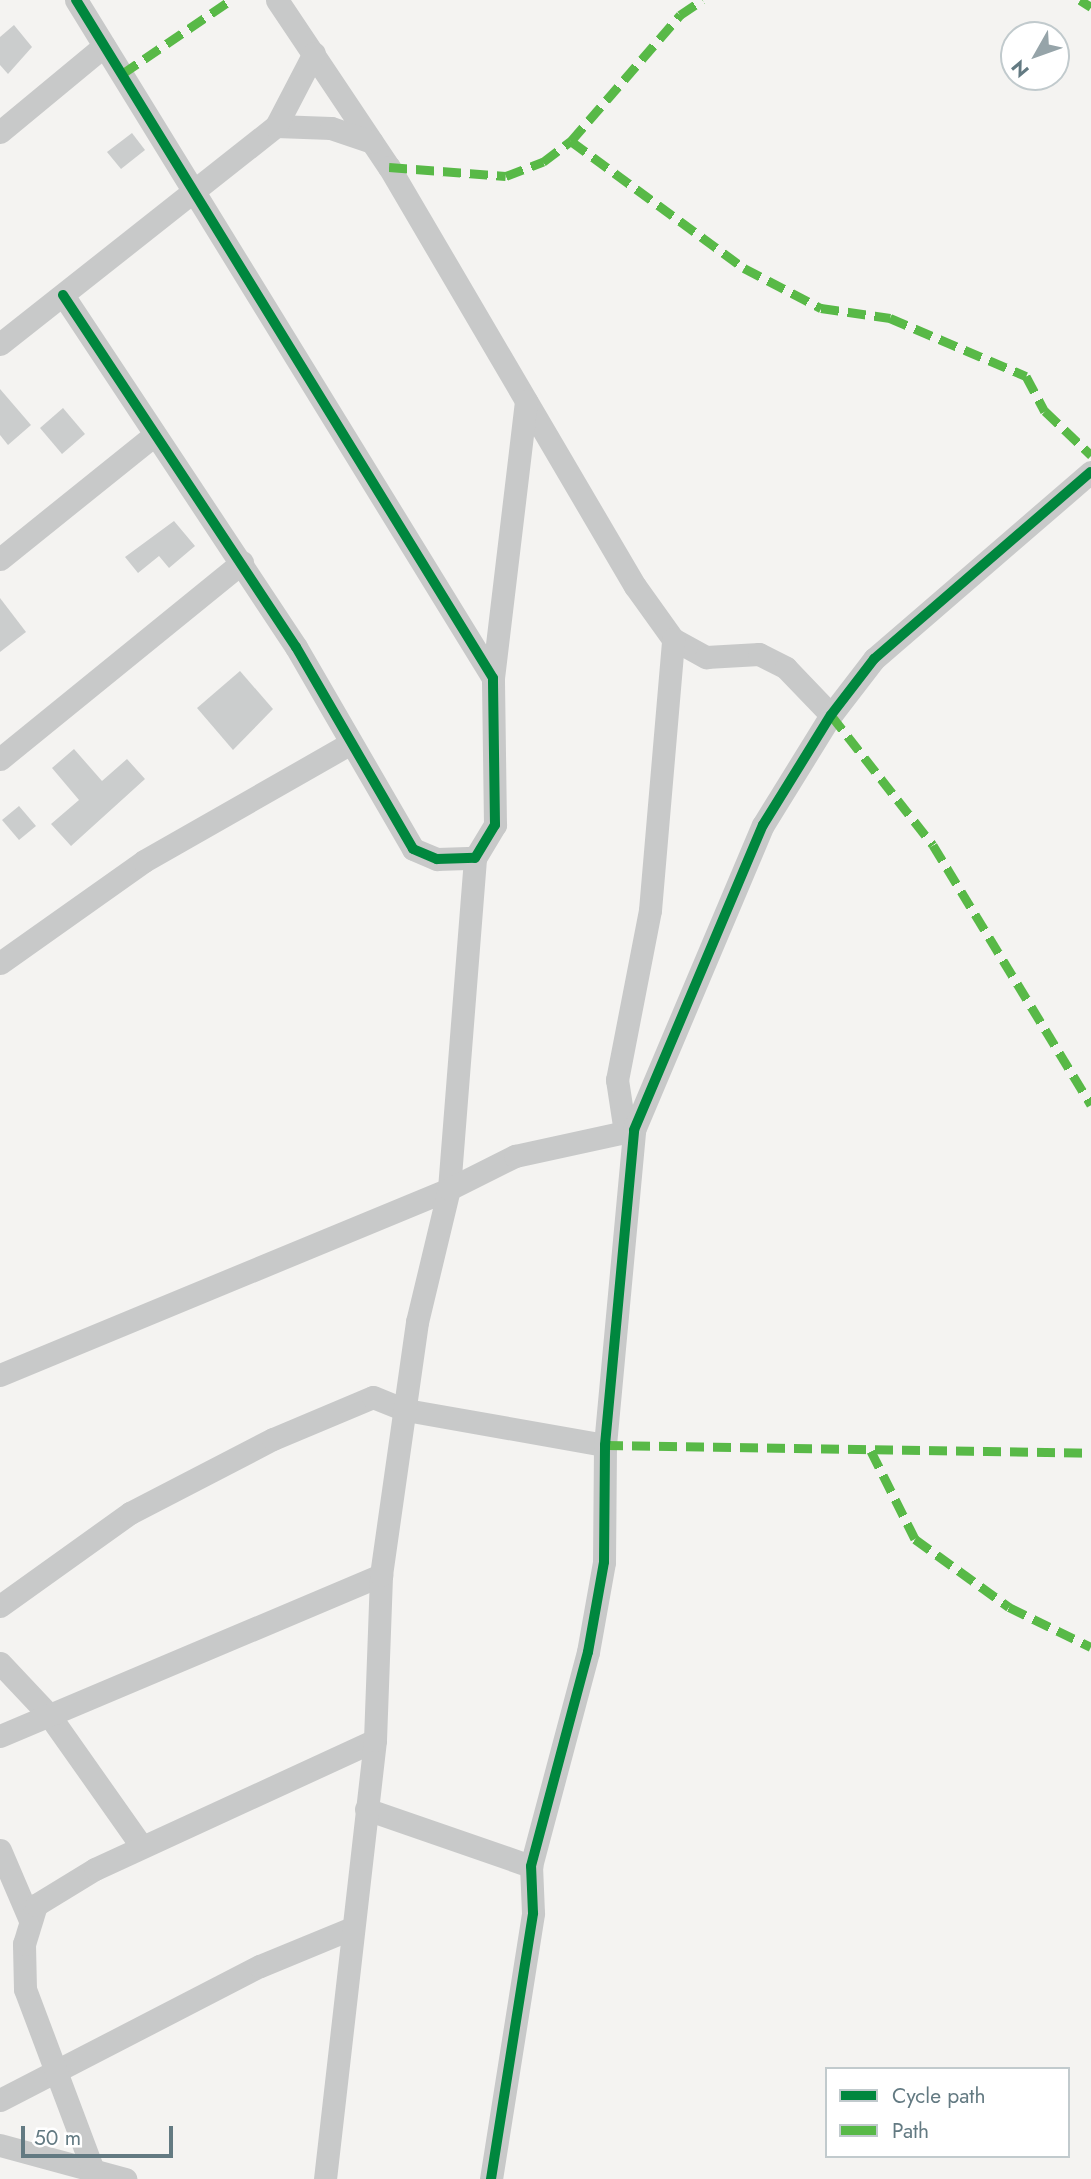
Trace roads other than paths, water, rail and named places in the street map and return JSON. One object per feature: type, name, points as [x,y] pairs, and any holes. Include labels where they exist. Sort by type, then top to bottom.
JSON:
[{"type":"street","points":[[76,0],[493,678]]},
{"type":"street","points":[[277,0],[372,142],[526,401],[673,639],[706,657],[759,654],[786,668],[831,715]]},
{"type":"street","points":[[0,132],[104,46]]},
{"type":"street","points":[[0,344],[276,126],[314,53]]},
{"type":"street","points":[[276,126],[331,128],[372,142]]},
{"type":"street","points":[[63,295],[154,435],[242,562],[413,849],[437,859],[475,858]]},
{"type":"street","points":[[325,2179],[375,1740],[381,1575],[406,1410],[416,1322],[449,1189],[475,858],[495,825],[493,678],[526,401]]},
{"type":"street","points":[[0,559],[154,435]]},
{"type":"street","points":[[629,1131],[762,825],[831,715],[874,659],[1091,472]]},
{"type":"street","points":[[0,759],[242,562]]},
{"type":"street","points":[[491,2179],[531,1926],[531,1866],[588,1652],[604,1562],[605,1445],[629,1131],[617,1080],[650,909],[673,639]]},
{"type":"street","points":[[0,962],[144,861],[351,743]]},
{"type":"street","points":[[0,1375],[449,1189],[515,1156],[629,1131]]},
{"type":"street","points":[[0,1606],[131,1513],[273,1439],[373,1397],[406,1410],[605,1445]]},
{"type":"street","points":[[0,1736],[381,1575]]},
{"type":"street","points":[[0,1664],[49,1715],[142,1847]]},
{"type":"street","points":[[93,2170],[52,2067],[22,1973],[29,1919],[36,1905],[69,1882],[375,1740]]},
{"type":"street","points":[[366,1809],[531,1866]]},
{"type":"street","points":[[0,1850],[29,1919]]},
{"type":"street","points":[[0,2099],[52,2067],[352,1928]]},
{"type":"street","points":[[0,2145],[125,2179]]}]
